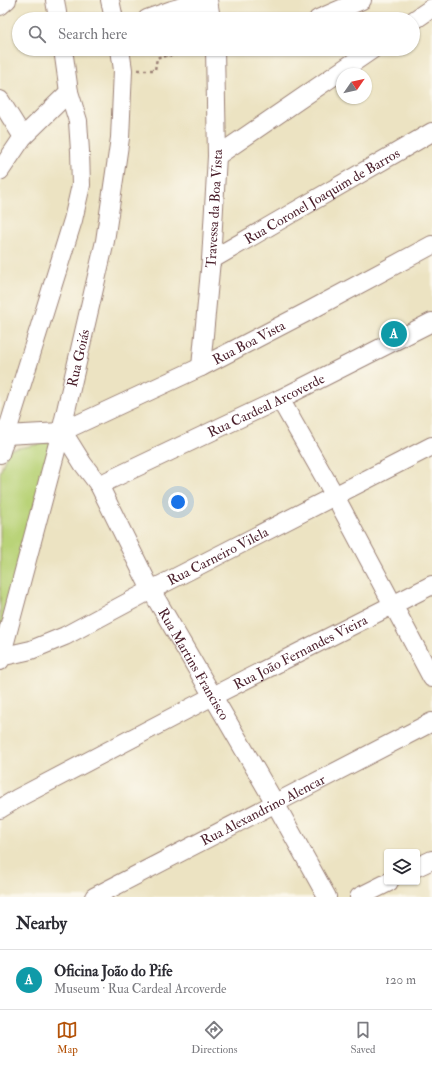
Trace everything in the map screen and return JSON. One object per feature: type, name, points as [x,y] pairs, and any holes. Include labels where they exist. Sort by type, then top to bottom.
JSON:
[{"type":"street","points":[[0,6],[7,0]]},
{"type":"street","points":[[55,0],[57,12]]},
{"type":"street","points":[[110,0],[113,12]]},
{"type":"street","points":[[158,12],[170,5],[207,0],[210,12]]},
{"type":"street","points":[[334,12],[362,0]]},
{"type":"street","points":[[420,16],[432,8]]},
{"type":"street","points":[[0,454],[3,433],[73,220],[81,185],[78,121],[69,92],[64,56]]},
{"type":"street","name":"Rua Goiás","points":[[0,658],[61,432],[105,241],[120,138],[123,70],[121,56]]},
{"type":"street","name":"Travessa da Boa Vista","points":[[201,367],[211,260],[217,156],[218,56]]},
{"type":"street","points":[[217,156],[362,56]]},
{"type":"street","points":[[0,171],[23,137],[69,92]]},
{"type":"street","points":[[0,100],[23,137]]},
{"type":"street","name":"Rua Coronel Joaquim de Barros","points":[[211,260],[432,132]]},
{"type":"street","name":"Rua Boa Vista","points":[[61,432],[201,367],[432,245]]},
{"type":"street","name":"Rua Cardeal Arcoverde","points":[[99,485],[280,399],[432,322]]},
{"type":"street","points":[[280,399],[432,678]]},
{"type":"street","points":[[3,433],[61,432]]},
{"type":"street","name":"Rua Martins Francisco","points":[[61,432],[99,485],[150,590],[275,803],[327,897]]},
{"type":"street","name":"Rua Carneiro Vilela","points":[[0,658],[31,650],[65,636],[150,590],[432,446]]},
{"type":"street","name":"Rua João Fernandes Vieira","points":[[0,809],[18,798],[213,696],[432,585]]},
{"type":"street","name":"Rua Alexandrino Alencar","points":[[94,897],[432,722]]},
{"type":"street","points":[[420,866],[432,860]]},
{"type":"street","points":[[360,897],[384,884]]},
{"type":"path","points":[[123,70],[154,70],[157,58],[166,56]]},
{"type":"green space","points":[[51,442],[0,635],[0,473],[8,450]]},
{"type":"place","name":"Oficina João do Pife","points":[[394,334]]}]
